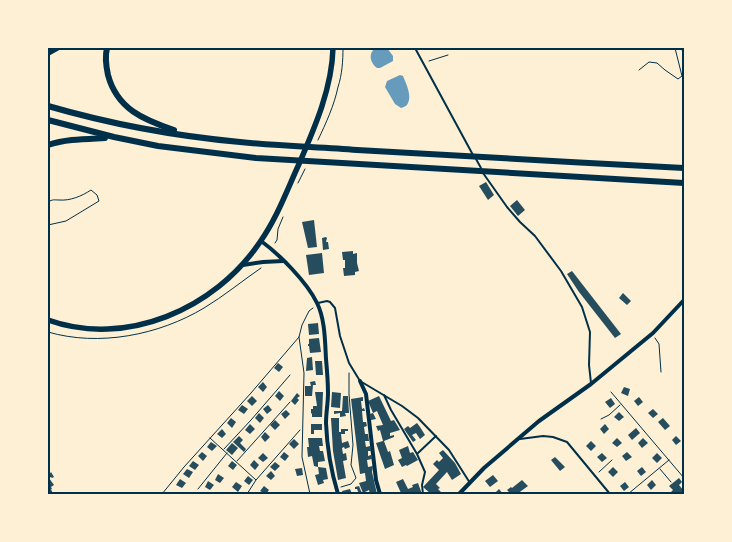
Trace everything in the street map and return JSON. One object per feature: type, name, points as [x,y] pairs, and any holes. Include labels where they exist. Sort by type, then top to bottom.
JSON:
[{"type":"highway","points":[[48,53],[57,48]]},
{"type":"highway","points":[[107,48],[106,61],[109,79],[123,103],[147,120],[189,136]]},
{"type":"highway","points":[[48,106],[124,125],[240,142],[444,156],[684,168]]},
{"type":"highway","points":[[48,120],[114,137],[191,150],[256,158],[684,183]]},
{"type":"highway","points":[[48,145],[74,140],[114,137]]},
{"type":"main road","points":[[48,320],[90,330],[109,330],[145,324],[181,311],[216,289],[241,265],[261,241],[281,204],[319,116],[328,85],[333,48]]},
{"type":"street","points":[[261,241],[305,284],[317,303],[321,316],[328,392],[327,442],[338,494]]},
{"type":"street","points":[[241,265],[259,262],[284,262]]},
{"type":"street","points":[[459,494],[484,468],[538,421],[591,384],[653,333],[684,300]]},
{"type":"street","points":[[360,381],[366,394],[376,480],[380,494]]},
{"type":"lane","points":[[415,48],[488,180],[507,207],[535,236],[561,271],[582,307],[590,332],[589,365],[591,384]]},
{"type":"lane","points":[[317,303],[324,300],[330,302],[335,308],[340,336],[350,363],[360,381],[418,418],[449,450],[470,482]]},
{"type":"lane","points":[[384,395],[425,472],[422,485],[423,494]]},
{"type":"lane","points":[[417,454],[436,436]]},
{"type":"lane","points":[[518,439],[543,436],[567,442],[610,494]]},
{"type":"path","points":[[639,70],[649,62],[657,63],[678,79],[682,76],[675,48]]},
{"type":"path","points":[[423,63],[448,55]]},
{"type":"path","points":[[48,202],[53,199],[72,199],[91,190],[100,201],[66,221],[48,225]]},
{"type":"path","points":[[310,494],[302,457],[304,373],[299,337],[302,325],[309,311],[317,303]]},
{"type":"path","points":[[653,333],[659,344],[661,372]]},
{"type":"path","points":[[162,494],[299,337]]},
{"type":"path","points":[[336,488],[351,484],[356,478],[351,465],[353,445],[349,394],[350,363]]},
{"type":"path","points":[[224,450],[290,375]]},
{"type":"path","points":[[611,392],[684,478]]},
{"type":"path","points":[[236,462],[290,402]]},
{"type":"path","points":[[601,419],[609,415],[621,404]]},
{"type":"path","points":[[247,494],[256,480],[300,430]]},
{"type":"path","points":[[210,438],[256,480]]},
{"type":"path","points":[[198,489],[227,453]]},
{"type":"path","points":[[594,476],[612,460]]},
{"type":"path","points":[[628,494],[669,460]]},
{"type":"path","points":[[660,468],[671,482]]},
{"type":"water","points":[[375,48],[387,48],[393,56],[393,61],[377,68],[371,58],[371,53]]},
{"type":"water","points":[[400,75],[403,76],[409,97],[407,105],[401,108],[395,104],[385,87],[387,81]]},
{"type":"building","points":[[486,182],[494,195],[488,200],[479,186]]},
{"type":"building","points":[[517,200],[525,210],[518,216],[510,206]]},
{"type":"building","points":[[314,220],[317,247],[308,248],[302,222]]},
{"type":"building","points":[[326,237],[329,249],[323,250],[322,238]]},
{"type":"building","points":[[353,251],[353,254],[357,253],[359,271],[355,272],[355,275],[344,276],[345,260],[343,260],[342,252]]},
{"type":"building","points":[[322,253],[324,273],[309,275],[306,255]]},
{"type":"building","points":[[572,271],[621,334],[615,338],[579,292],[567,274]]},
{"type":"building","points":[[623,293],[631,301],[627,305],[619,298]]},
{"type":"building","points":[[318,323],[319,334],[309,335],[308,324]]},
{"type":"building","points":[[319,338],[321,352],[310,353],[309,339]]},
{"type":"building","points":[[312,357],[313,370],[306,371],[307,358]]},
{"type":"building","points":[[315,361],[322,361],[323,375],[316,375]]},
{"type":"building","points":[[278,363],[283,367],[279,372],[274,368]]},
{"type":"building","points":[[315,381],[316,385],[313,385],[312,396],[305,396],[305,386],[311,386],[310,382]]},
{"type":"building","points":[[263,382],[267,387],[263,392],[258,387]]},
{"type":"building","points":[[624,387],[630,389],[628,396],[621,393]]},
{"type":"building","points":[[279,391],[284,396],[280,401],[275,396]]},
{"type":"building","points":[[315,392],[323,392],[322,417],[312,417],[311,409],[313,409],[313,406],[317,406]]},
{"type":"building","points":[[332,392],[341,393],[340,408],[331,407]]},
{"type":"building","points":[[297,393],[300,396],[297,398],[299,400],[295,405],[291,401]]},
{"type":"building","points":[[252,396],[257,401],[252,406],[247,401]]},
{"type":"building","points":[[343,396],[348,396],[349,413],[345,413],[346,416],[340,417],[340,413],[334,414],[334,411],[342,411]]},
{"type":"building","points":[[379,396],[391,421],[394,420],[400,430],[390,433],[390,436],[394,435],[394,437],[384,441],[388,452],[390,451],[394,465],[385,469],[376,443],[383,441],[380,430],[378,431],[376,426],[383,425],[377,411],[373,413],[368,401]]},
{"type":"building","points":[[363,397],[363,401],[361,401],[362,409],[364,408],[365,411],[362,411],[363,422],[366,422],[367,426],[364,427],[365,434],[368,434],[369,441],[365,441],[366,447],[370,446],[371,451],[368,451],[368,456],[371,455],[372,459],[367,460],[368,467],[373,466],[372,472],[377,494],[370,494],[369,490],[363,493],[359,483],[366,481],[365,473],[360,474],[351,399]]},
{"type":"building","points":[[639,397],[643,402],[638,406],[634,401]]},
{"type":"building","points":[[611,398],[615,404],[610,408],[605,402]]},
{"type":"building","points":[[242,405],[248,409],[244,414],[238,410]]},
{"type":"building","points":[[268,405],[272,410],[267,414],[263,409]]},
{"type":"building","points":[[653,409],[658,414],[653,418],[648,413]]},
{"type":"building","points":[[286,410],[290,414],[285,419],[281,414]]},
{"type":"building","points":[[619,412],[624,417],[619,421],[614,417]]},
{"type":"building","points":[[259,413],[264,418],[260,423],[255,418]]},
{"type":"building","points":[[373,413],[376,419],[371,420],[370,414]]},
{"type":"building","points":[[231,418],[236,422],[232,428],[227,423]]},
{"type":"building","points":[[331,418],[339,418],[339,432],[341,432],[341,429],[348,429],[348,431],[345,431],[345,434],[341,434],[342,443],[348,441],[350,447],[342,448],[343,454],[346,453],[347,460],[343,461],[346,478],[338,480],[333,451]]},
{"type":"building","points":[[663,418],[670,426],[665,430],[658,422]]},
{"type":"building","points":[[275,420],[280,425],[275,430],[270,425]]},
{"type":"building","points":[[417,423],[425,435],[420,439],[416,433],[412,435],[416,440],[413,442],[404,429],[408,426],[410,428]]},
{"type":"building","points":[[250,424],[255,429],[250,434],[245,430]]},
{"type":"building","points":[[311,424],[322,424],[322,430],[314,430],[314,434],[311,434]]},
{"type":"building","points":[[605,424],[609,429],[604,434],[600,429]]},
{"type":"building","points":[[636,428],[640,433],[632,440],[628,435]]},
{"type":"building","points":[[222,429],[226,434],[222,438],[217,434]]},
{"type":"building","points":[[265,432],[270,437],[265,442],[261,437]]},
{"type":"building","points":[[239,436],[243,440],[240,443],[246,449],[244,452],[233,442]]},
{"type":"building","points":[[676,436],[681,441],[676,445],[672,440]]},
{"type":"building","points":[[308,438],[322,438],[323,446],[319,446],[320,451],[323,451],[325,461],[318,462],[318,467],[314,466],[312,456],[308,457]]},
{"type":"building","points":[[617,438],[622,443],[617,447],[612,443]]},
{"type":"building","points":[[643,438],[648,443],[642,448],[638,443]]},
{"type":"building","points":[[294,439],[299,444],[294,449],[289,444]]},
{"type":"building","points":[[591,441],[596,446],[591,451],[586,446]]},
{"type":"building","points":[[211,442],[217,446],[212,451],[207,447]]},
{"type":"building","points":[[232,443],[238,448],[232,455],[226,450]]},
{"type":"building","points":[[408,446],[410,453],[413,452],[418,460],[402,467],[398,460],[402,458],[399,450]]},
{"type":"building","points":[[443,450],[455,463],[461,474],[452,480],[447,472],[436,484],[443,494],[431,494],[423,487],[439,470],[433,464],[443,458],[439,453]]},
{"type":"building","points":[[202,452],[207,456],[203,461],[198,456]]},
{"type":"building","points":[[284,452],[289,456],[285,461],[280,457]]},
{"type":"building","points":[[627,452],[632,457],[626,461],[622,456]]},
{"type":"building","points":[[263,453],[268,458],[263,462],[258,458]]},
{"type":"building","points":[[602,453],[607,458],[602,462],[597,457]]},
{"type":"building","points":[[657,453],[662,458],[657,463],[652,458]]},
{"type":"building","points":[[555,457],[565,467],[560,471],[551,460]]},
{"type":"building","points":[[254,460],[259,465],[255,470],[250,465]]},
{"type":"building","points":[[193,461],[199,465],[195,470],[189,466]]},
{"type":"building","points":[[232,461],[237,465],[233,470],[228,466]]},
{"type":"building","points":[[275,462],[280,466],[275,471],[270,467]]},
{"type":"building","points":[[318,467],[326,468],[328,479],[323,480],[324,483],[318,485],[315,475],[319,474]]},
{"type":"building","points":[[613,467],[618,472],[613,477],[608,472]]},
{"type":"building","points":[[642,467],[646,472],[641,476],[637,471]]},
{"type":"building","points":[[302,468],[303,475],[297,476],[295,469]]},
{"type":"building","points":[[187,469],[193,472],[189,478],[183,474]]},
{"type":"building","points":[[271,471],[275,476],[271,480],[266,476]]},
{"type":"building","points":[[51,472],[54,477],[49,478],[54,485],[51,487],[53,494],[48,494],[48,476]]},
{"type":"building","points":[[218,474],[224,478],[220,483],[215,480]]},
{"type":"building","points":[[493,475],[498,481],[490,487],[485,481]]},
{"type":"building","points":[[248,476],[253,480],[249,485],[244,481]]},
{"type":"building","points":[[679,478],[682,482],[679,485],[684,491],[681,494],[671,494],[673,490],[669,486]]},
{"type":"building","points":[[180,479],[186,483],[182,488],[176,485]]},
{"type":"building","points":[[403,479],[408,489],[418,483],[422,494],[397,494],[401,493],[396,482]]},
{"type":"building","points":[[522,480],[528,486],[517,494],[511,494],[507,490],[512,488]]},
{"type":"building","points":[[652,480],[656,485],[651,490],[647,485]]},
{"type":"building","points":[[208,481],[214,485],[210,490],[205,487]]},
{"type":"building","points":[[236,482],[242,486],[238,492],[232,487]]},
{"type":"building","points":[[625,482],[629,487],[624,491],[620,486]]},
{"type":"building","points":[[264,486],[269,490],[266,494],[260,491]]},
{"type":"building","points":[[359,486],[363,494],[359,494],[357,489],[355,489],[355,487]]},
{"type":"building","points":[[350,489],[352,494],[343,494],[342,491]]},
{"type":"building","points":[[499,489],[503,494],[495,493]]},
{"type":"waterway","points":[[681,48],[684,51]]}]
